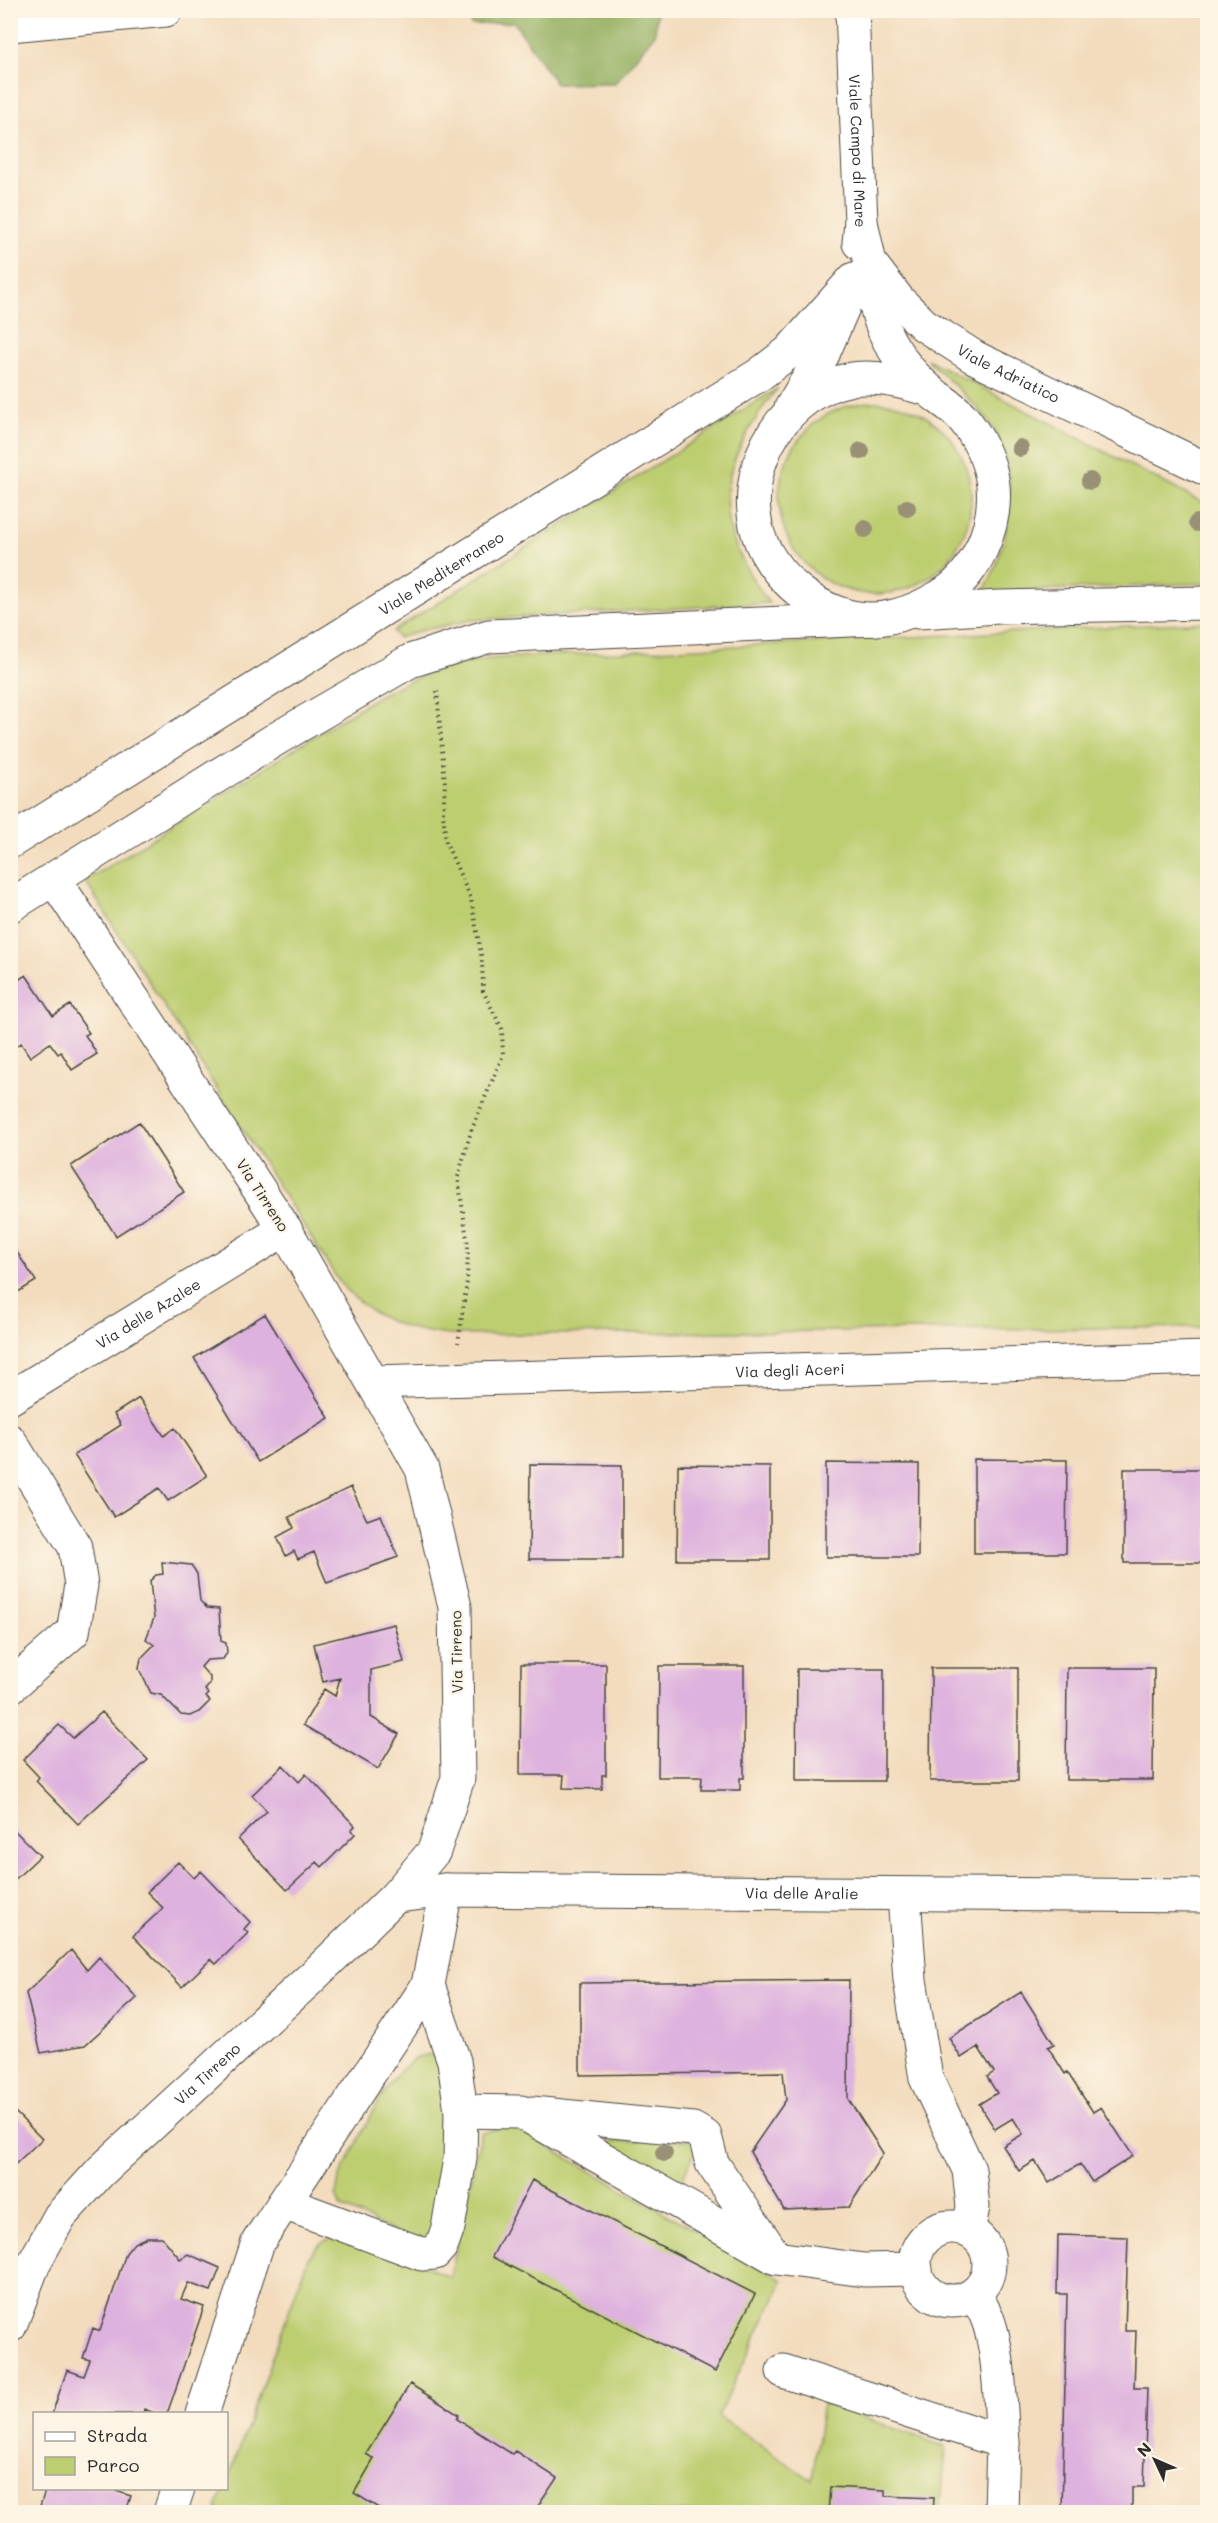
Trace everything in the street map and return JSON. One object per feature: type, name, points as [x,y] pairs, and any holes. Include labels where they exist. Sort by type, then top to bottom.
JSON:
[{"type":"street","points":[[10,25],[166,10]]},
{"type":"street","name":"Viale Campo di Mare","points":[[852,10],[862,271],[824,354],[764,450],[753,488],[756,526],[772,563],[799,593],[834,612],[874,619]]},
{"type":"street","points":[[862,271],[893,349],[928,389],[960,415],[982,447],[993,484],[990,525],[975,562],[948,592],[913,612]]},
{"type":"street","name":"Viale Adriatico","points":[[862,271],[946,341],[974,357],[1208,470]]},
{"type":"street","name":"Viale Mediterraneo","points":[[10,842],[760,374],[789,352],[862,271]]},
{"type":"street","points":[[785,417],[816,393],[852,380],[892,379],[928,389]]},
{"type":"street","points":[[10,906],[368,684],[410,661],[489,636],[874,619],[913,612],[999,607],[1208,603]]},
{"type":"street","name":"Via Tirreno","points":[[10,2326],[34,2263],[60,2216],[101,2171],[310,1979],[396,1896],[434,1851],[458,1778],[455,1607],[422,1469],[285,1229],[54,879]]},
{"type":"street","name":"Via delle Azalee","points":[[10,1398],[285,1229]]},
{"type":"street","name":"Via degli Aceri","points":[[373,1382],[1208,1358]]},
{"type":"street","points":[[10,1441],[75,1547],[81,1585],[73,1632],[10,1687]]},
{"type":"street","points":[[203,2412],[258,2242],[428,1985],[446,1890]]},
{"type":"street","name":"Via delle Aralie","points":[[396,1896],[446,1890],[1208,1896]]},
{"type":"street","points":[[904,1894],[910,1980],[926,2078],[969,2170],[973,2207],[968,2231]]},
{"type":"street","points":[[284,2203],[422,2254],[435,2253],[442,2245],[448,2228],[459,2159],[461,2111],[454,2061],[428,1985]]},
{"type":"street","points":[[461,2111],[521,2112],[693,2129],[705,2136],[711,2163],[776,2258]]},
{"type":"street","points":[[521,2112],[776,2258],[864,2270],[916,2269]]},
{"type":"street","points":[[952,2227],[968,2231],[982,2243],[989,2264],[983,2286],[974,2294],[953,2301],[942,2300],[931,2295],[923,2287],[916,2269],[917,2253],[922,2243],[941,2229],[952,2227]]},
{"type":"street","points":[[974,2294],[986,2315],[997,2368],[1003,2442],[1001,2512]]},
{"type":"street","points":[[783,2371],[1003,2442]]},
{"type":"street","points":[[170,2512],[177,2490]]},
{"type":"path","points":[[425,656],[438,696],[445,784],[443,813],[446,843],[471,899],[482,960],[483,992],[502,1029],[503,1055],[471,1131],[458,1176],[468,1246],[465,1301],[452,1380]]},
{"type":"green space","points":[[471,10],[657,11],[655,34],[615,83],[556,84],[514,22],[471,25]]},
{"type":"green space","points":[[927,359],[1207,505],[1207,583],[1021,591],[981,596],[991,577],[1005,534],[1009,488],[1007,466],[1001,444],[991,425],[969,399]]},
{"type":"green space","points":[[778,388],[749,430],[737,454],[729,477],[726,498],[733,540],[754,581],[769,603],[471,620],[398,638],[393,631]]},
{"type":"green space","points":[[875,402],[894,404],[912,410],[943,430],[963,461],[969,479],[971,498],[969,517],[963,535],[943,566],[912,586],[894,592],[875,594],[856,592],[838,586],[807,566],[787,535],[781,517],[779,498],[781,479],[787,461],[807,430],[838,410],[856,404]]},
{"type":"green space","points":[[1207,622],[1207,1327],[449,1335],[431,1333],[387,1320],[362,1304],[338,1280],[85,881],[380,695],[408,681],[452,666],[498,658]]},
{"type":"green space","points":[[430,2054],[438,2060],[443,2088],[445,2174],[438,2223],[422,2245],[341,2207],[336,2195],[339,2178],[379,2100],[397,2074],[415,2058]]},
{"type":"green space","points":[[510,2125],[783,2280],[718,2416],[812,2480],[823,2403],[946,2447],[940,2512],[216,2512],[224,2490],[228,2490],[228,2480],[308,2258],[324,2241],[351,2240],[386,2250],[450,2277],[481,2133]]},
{"type":"green space","points":[[692,2140],[699,2143],[678,2188],[602,2144],[615,2141]]},
{"type":"building","points":[[26,975],[53,1016],[70,1005],[89,1033],[85,1035],[97,1054],[72,1070],[61,1052],[58,1054],[50,1043],[30,1057],[21,1043],[10,1050],[10,985]]},
{"type":"building","points":[[139,1122],[184,1192],[116,1236],[71,1166]]},
{"type":"building","points":[[10,1242],[36,1281],[10,1297]]},
{"type":"building","points":[[265,1314],[329,1418],[258,1462],[194,1358]]},
{"type":"building","points":[[139,1398],[164,1436],[175,1428],[207,1476],[168,1501],[159,1488],[114,1517],[74,1455],[121,1425],[114,1414]]},
{"type":"building","points":[[974,1459],[1067,1460],[1066,1553],[974,1553]]},
{"type":"building","points":[[826,1463],[919,1464],[918,1557],[826,1557]]},
{"type":"building","points":[[530,1464],[622,1465],[622,1559],[529,1559]]},
{"type":"building","points":[[678,1465],[770,1466],[770,1560],[677,1560]]},
{"type":"building","points":[[1124,1469],[1208,1469],[1208,1563],[1124,1563]]},
{"type":"building","points":[[351,1487],[367,1520],[381,1515],[398,1557],[327,1583],[314,1552],[298,1559],[294,1551],[286,1556],[277,1537],[294,1528],[289,1517]]},
{"type":"building","points":[[162,1562],[191,1565],[197,1574],[200,1601],[207,1608],[219,1609],[221,1641],[226,1643],[227,1653],[223,1659],[207,1660],[201,1667],[210,1677],[210,1684],[205,1690],[209,1694],[206,1697],[210,1701],[199,1712],[190,1716],[181,1715],[161,1695],[151,1693],[139,1669],[141,1658],[154,1645],[146,1639],[154,1618],[150,1581],[156,1575],[163,1574]]},
{"type":"building","points":[[394,1624],[404,1662],[371,1670],[371,1717],[399,1734],[378,1769],[303,1725],[324,1689],[335,1696],[340,1678],[323,1682],[314,1644]]},
{"type":"building","points":[[521,1664],[606,1664],[606,1775],[602,1775],[602,1789],[563,1788],[564,1775],[520,1775]]},
{"type":"building","points":[[659,1666],[744,1666],[744,1778],[740,1778],[740,1790],[701,1790],[702,1777],[658,1777]]},
{"type":"building","points":[[931,1668],[1018,1668],[1018,1781],[930,1781]]},
{"type":"building","points":[[1067,1668],[1154,1668],[1153,1780],[1066,1780]]},
{"type":"building","points":[[797,1669],[884,1669],[884,1781],[796,1781]]},
{"type":"building","points":[[102,1712],[148,1760],[78,1824],[36,1781],[39,1777],[23,1760],[59,1725],[73,1738]]},
{"type":"building","points":[[283,1765],[299,1782],[306,1774],[355,1826],[351,1830],[355,1834],[322,1867],[317,1862],[287,1890],[238,1839],[267,1811],[252,1795]]},
{"type":"building","points":[[10,1826],[40,1856],[10,1884]]},
{"type":"building","points":[[178,1862],[194,1878],[201,1871],[250,1922],[244,1929],[248,1933],[216,1964],[211,1959],[182,1987],[133,1936],[163,1908],[147,1892]]},
{"type":"building","points":[[71,1950],[87,1970],[99,1957],[137,1998],[85,2045],[41,2053],[26,1993]]},
{"type":"building","points":[[849,1980],[848,2099],[883,2153],[849,2207],[784,2210],[750,2152],[786,2100],[783,2072],[580,2075],[580,1983]]},
{"type":"building","points":[[1021,1992],[1054,2044],[1048,2047],[1065,2074],[1067,2072],[1093,2112],[1101,2107],[1133,2156],[1092,2182],[1080,2164],[1049,2183],[1035,2161],[1019,2171],[1003,2146],[1023,2134],[1013,2118],[995,2129],[979,2104],[997,2093],[987,2077],[994,2072],[978,2047],[961,2058],[949,2038]]},
{"type":"building","points":[[10,2107],[42,2139],[10,2169]]},
{"type":"building","points":[[532,2180],[755,2294],[715,2372],[492,2257]]},
{"type":"building","points":[[1058,2235],[1128,2237],[1125,2331],[1136,2331],[1134,2388],[1147,2388],[1144,2487],[1132,2487],[1132,2512],[1062,2512],[1067,2294],[1057,2294]]},
{"type":"building","points":[[147,2237],[162,2237],[180,2259],[188,2254],[220,2268],[211,2291],[188,2283],[181,2299],[204,2307],[168,2412],[152,2412],[144,2409],[143,2412],[53,2412],[67,2370],[84,2376],[90,2360],[83,2358],[93,2328],[100,2331],[126,2253],[134,2243]]},
{"type":"building","points":[[410,2384],[459,2415],[457,2419],[512,2454],[515,2451],[557,2478],[534,2512],[385,2512],[354,2493],[374,2459],[366,2454]]},
{"type":"building","points":[[830,2487],[885,2490],[885,2496],[934,2498],[933,2512],[828,2512]]},
{"type":"building","points":[[45,2490],[116,2490],[131,2496],[126,2512],[38,2512]]}]
